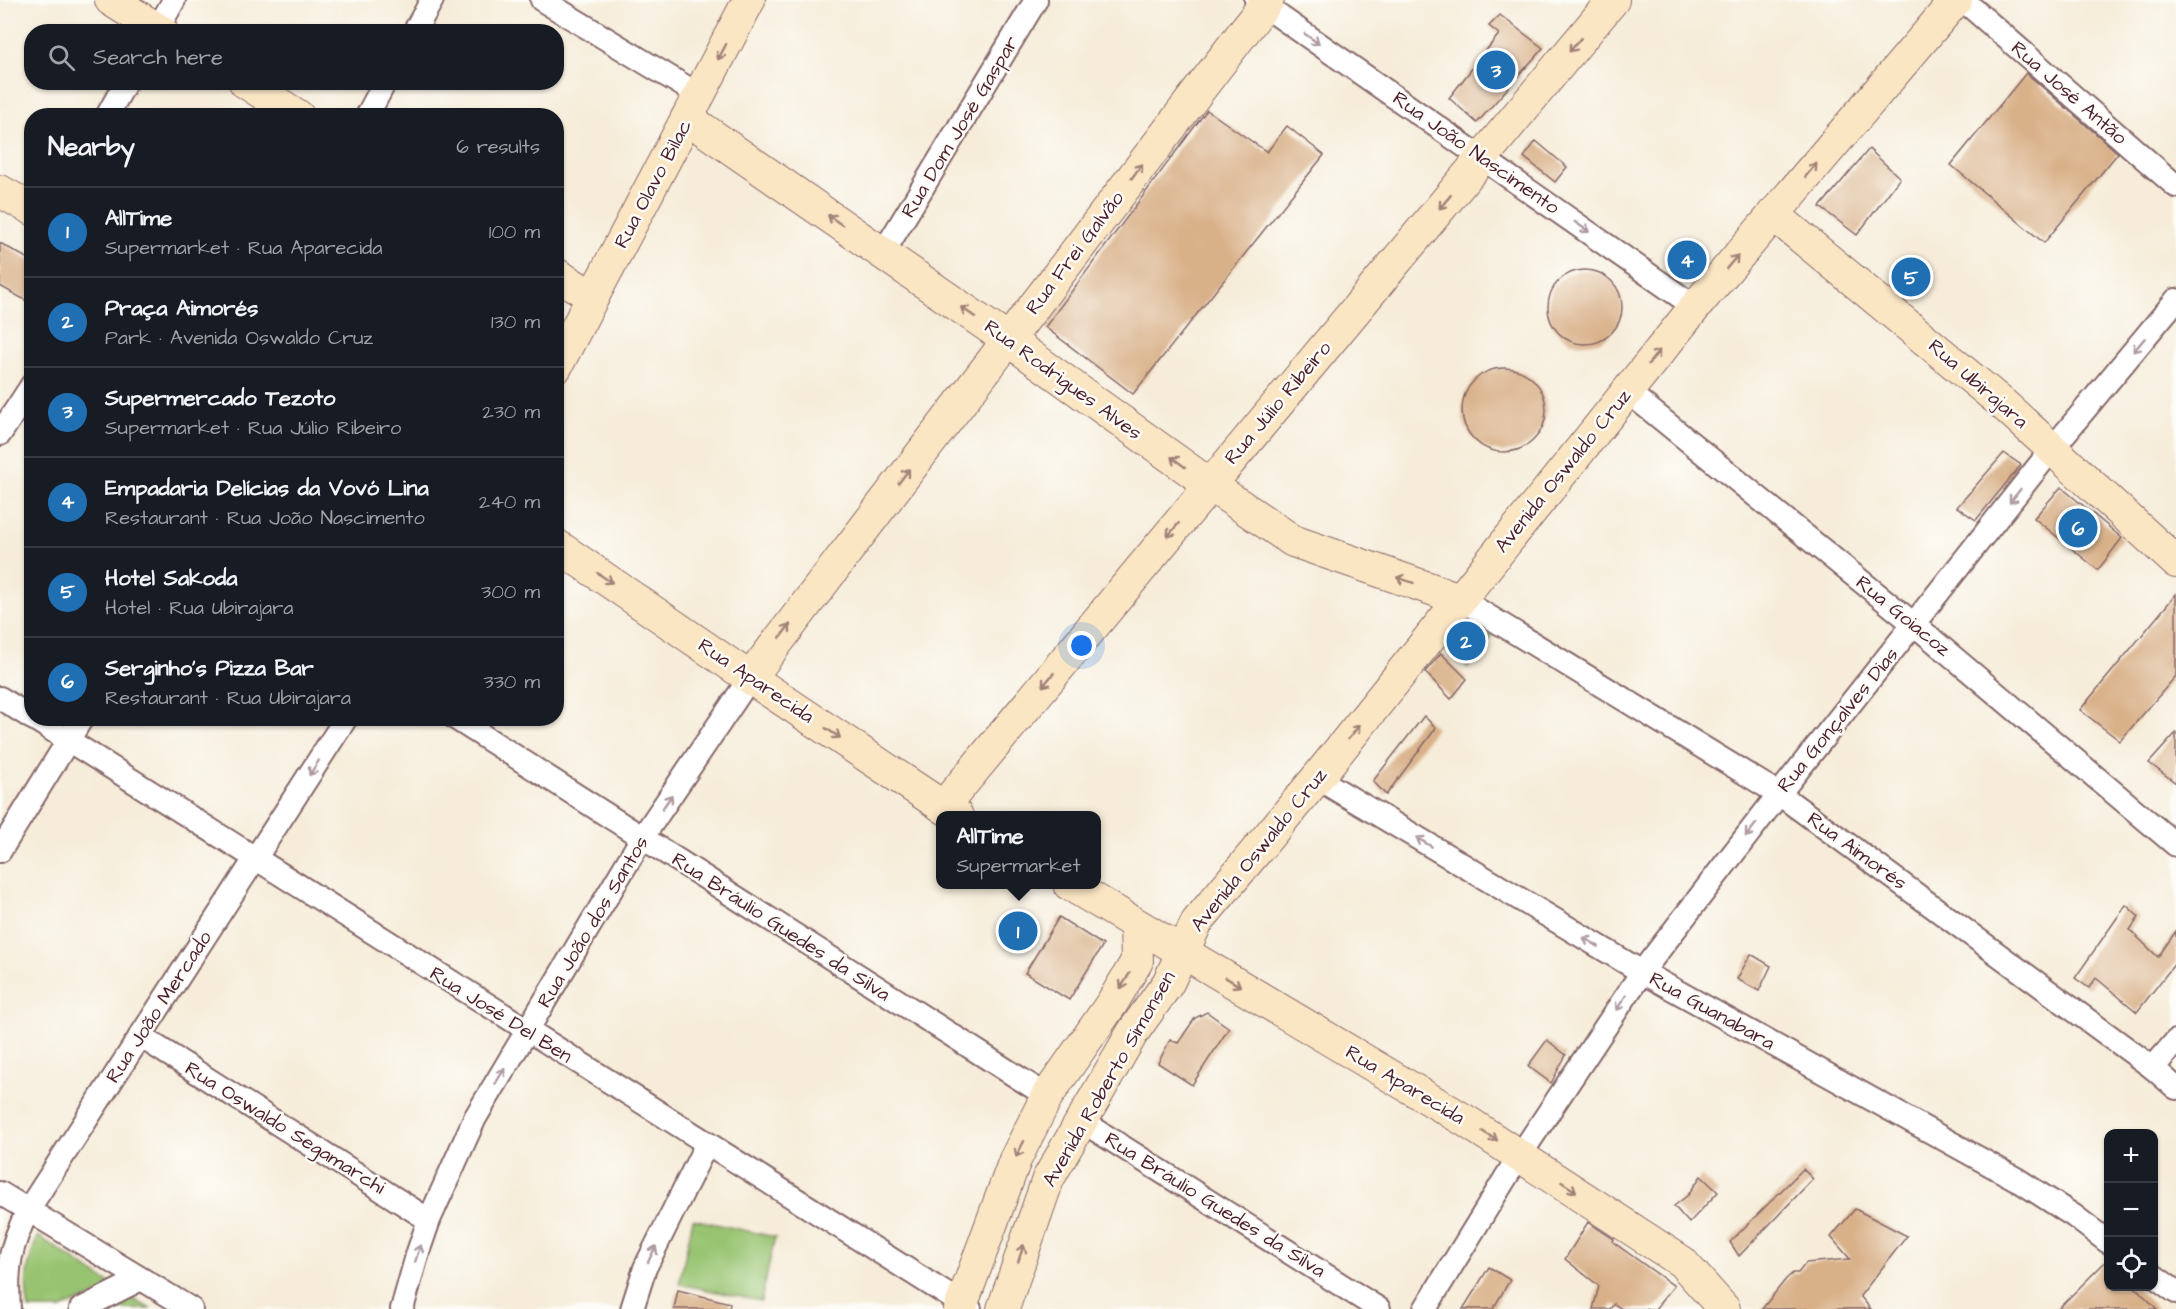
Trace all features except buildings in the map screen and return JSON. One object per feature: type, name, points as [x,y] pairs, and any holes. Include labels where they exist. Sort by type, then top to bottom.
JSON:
[{"type":"main road","points":[[111,0],[149,24]]},
{"type":"main road","name":"Rua Olavo Bilac","points":[[564,352],[749,0]]},
{"type":"main road","name":"Rua Júlio Ribeiro","points":[[950,811],[1210,485],[1612,0]]},
{"type":"main road","name":"Avenida Oswaldo Cruz","points":[[1183,952],[1197,922],[1317,778],[1695,307],[1956,0]]},
{"type":"main road","name":"Rua Frei Galvão","points":[[750,678],[1263,2]]},
{"type":"main road","points":[[257,90],[286,108]]},
{"type":"main road","name":"Rua Rodrigues Alves","points":[[693,106],[883,253],[1210,485],[1293,541],[1460,599]]},
{"type":"main road","points":[[0,190],[24,204]]},
{"type":"main road","name":"Rua Ubirajara","points":[[1773,214],[2003,404],[2176,562]]},
{"type":"main road","points":[[564,279],[593,297]]},
{"type":"main road","name":"Rua Aparecida","points":[[564,550],[950,811]]},
{"type":"main road","name":"Rua Aparecida","points":[[1076,889],[1520,1155],[1682,1262],[1724,1309]]},
{"type":"main road","name":"Avenida Roberto Simonsen","points":[[963,1307],[1015,1160],[1047,1096],[1112,1003],[1137,962],[1136,926]]},
{"type":"main road","name":"Avenida Roberto Simonsen","points":[[1003,1309],[1048,1179],[1080,1120],[1133,1032],[1168,983],[1183,952]]},
{"type":"street","points":[[161,24],[174,0]]},
{"type":"street","points":[[418,24],[432,0]]},
{"type":"street","name":"Rua Rodrigues Alves","points":[[542,0],[693,106]]},
{"type":"street","name":"Rua Dom José Gaspar","points":[[883,253],[1036,0]]},
{"type":"street","name":"Rua José Antão","points":[[1963,0],[2176,186]]},
{"type":"street","name":"Rua João Nascimento","points":[[1263,2],[1695,307]]},
{"type":"street","points":[[111,108],[122,90]]},
{"type":"street","points":[[371,108],[381,90]]},
{"type":"street","name":"Rua Gonçalves Dias","points":[[1425,1309],[1520,1155],[1642,972],[1779,794],[2052,449],[2176,300]]},
{"type":"street","name":"Rua Goiacoz","points":[[1627,391],[1915,625],[2176,845]]},
{"type":"street","points":[[0,434],[24,397]]},
{"type":"street","name":"Rua Aimorés","points":[[1460,599],[1779,794],[2153,1068],[2176,1088]]},
{"type":"street","name":"Rua João dos Santos","points":[[402,1309],[429,1220],[475,1118],[642,838],[750,678]]},
{"type":"street","name":"Rua José Del Ben","points":[[0,698],[24,713]]},
{"type":"street","name":"Rua José Del Ben","points":[[45,726],[963,1307]]},
{"type":"street","points":[[0,851],[77,726]]},
{"type":"street","name":"Rua João Mercado","points":[[9,1309],[7,1280],[14,1240],[28,1210],[341,726]]},
{"type":"street","name":"Rua Bráulio Guedes da Silva","points":[[467,726],[1047,1096]]},
{"type":"street","name":"Rua Guanabara","points":[[1317,778],[1642,972],[2018,1180],[2104,1238]]},
{"type":"street","name":"Rua Oswaldo Segamarchi","points":[[140,1036],[429,1220]]},
{"type":"street","points":[[2153,1068],[2176,1041]]},
{"type":"street","name":"Rua Bráulio Guedes da Silva","points":[[1080,1120],[1379,1309]]},
{"type":"street","points":[[632,1309],[645,1268],[706,1145]]},
{"type":"street","points":[[0,1193],[191,1309]]},
{"type":"street","points":[[2158,1278],[2176,1292]]},
{"type":"street","points":[[81,1309],[141,1279]]},
{"type":"green space","points":[[1465,616],[1492,636],[1468,667],[1441,647]]},
{"type":"green space","points":[[693,1219],[775,1237],[761,1301],[679,1284]]},
{"type":"green space","points":[[38,1236],[115,1287],[61,1309],[29,1309],[26,1290],[28,1272]]},
{"type":"green space","points":[[131,1298],[151,1309],[109,1309]]},
{"type":"place","name":"Supermercado Tezoto","points":[[1496,70]]},
{"type":"place","name":"Empadaria Delícias da Vovó Lina","points":[[1687,260]]},
{"type":"place","name":"Hotel Sakoda","points":[[1911,277]]},
{"type":"place","name":"Serginho's Pizza Bar","points":[[2078,528]]},
{"type":"place","name":"Praça Aimorés","points":[[1466,641]]},
{"type":"place","name":"AllTime","points":[[1018,931]]}]
